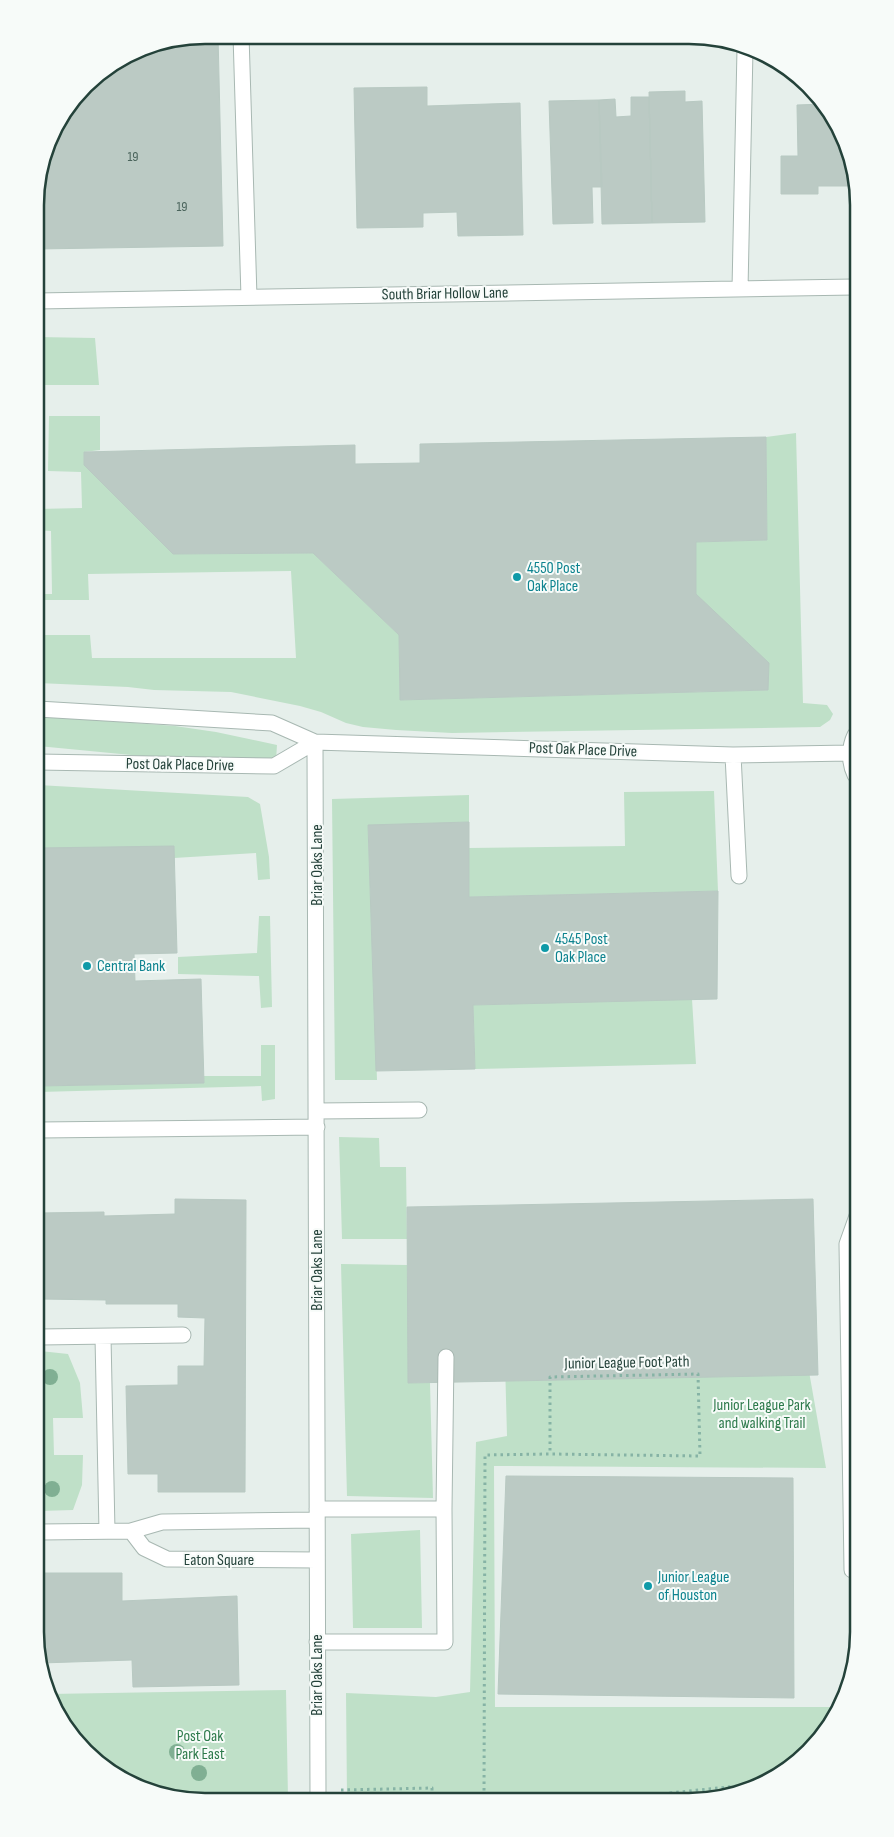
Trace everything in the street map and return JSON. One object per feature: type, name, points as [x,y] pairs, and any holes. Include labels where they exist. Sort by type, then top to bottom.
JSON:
[{"type":"street","points":[[242,44],[249,297]]},
{"type":"street","points":[[740,289],[745,54]]},
{"type":"street","name":"South Briar Hollow Lane","points":[[44,301],[850,288]]},
{"type":"street","name":"Post Oak Place Drive","points":[[44,709],[272,723],[315,742],[733,755],[850,753]]},
{"type":"street","name":"Post Oak Place Drive","points":[[44,762],[274,766],[315,742]]},
{"type":"street","name":"Briar Oaks Lane","points":[[315,742],[318,1793]]},
{"type":"street","points":[[733,755],[739,876]]},
{"type":"street","points":[[317,1111],[419,1110]]},
{"type":"street","points":[[44,1130],[317,1127]]},
{"type":"street","points":[[850,1236],[847,1244],[850,1440]]},
{"type":"street","points":[[44,1337],[183,1335]]},
{"type":"street","points":[[103,1337],[107,1531]]},
{"type":"street","points":[[317,1642],[445,1642],[446,1356]]},
{"type":"street","points":[[44,1532],[131,1531],[162,1522],[444,1509]]},
{"type":"street","name":"Eaton Square","points":[[131,1531],[144,1548],[167,1559],[317,1560]]},
{"type":"path","name":"Junior League Foot Path","points":[[484,1793],[485,1455],[700,1456],[698,1374],[550,1377],[550,1454]]},
{"type":"path","points":[[670,1793],[738,1786]]},
{"type":"path","points":[[329,1793],[352,1789],[432,1788],[432,1793]]},
{"type":"green space","points":[[44,337],[95,338],[99,385],[44,385]]},
{"type":"green space","points":[[49,416],[100,416],[100,450],[84,452],[84,465],[173,554],[313,553],[399,635],[400,700],[768,690],[696,594],[696,542],[767,540],[766,437],[796,433],[803,703],[827,705],[833,714],[830,720],[820,727],[452,733],[363,727],[346,723],[321,712],[300,706],[231,692],[154,690],[44,683],[44,635],[90,635],[92,658],[296,658],[291,571],[88,574],[89,600],[44,600],[44,594],[52,594],[51,531],[44,530],[44,509],[82,508],[81,472],[48,471]]},
{"type":"green space","points":[[44,716],[175,726],[216,732],[277,745],[276,760],[235,765],[44,747]]},
{"type":"green space","points":[[44,785],[248,797],[260,804],[269,857],[270,879],[258,880],[256,853],[174,858],[44,848]]},
{"type":"green space","points":[[714,791],[718,891],[469,897],[469,848],[625,846],[624,792]]},
{"type":"green space","points":[[469,795],[469,822],[368,826],[377,1080],[335,1080],[332,799]]},
{"type":"green space","points":[[259,916],[270,916],[272,1007],[261,1008],[259,976],[178,974],[178,957],[257,953]]},
{"type":"green space","points":[[692,999],[696,1064],[475,1069],[473,1005]]},
{"type":"green space","points":[[261,1045],[275,1045],[275,1099],[262,1101],[261,1086],[44,1092],[44,1086],[204,1083],[204,1076],[261,1076]]},
{"type":"green space","points":[[339,1137],[379,1138],[380,1167],[406,1167],[407,1239],[342,1239]]},
{"type":"green space","points":[[341,1264],[407,1265],[409,1383],[430,1383],[433,1498],[347,1496]]},
{"type":"green space","points":[[44,1351],[68,1354],[80,1383],[83,1418],[53,1418],[54,1455],[83,1455],[82,1485],[73,1510],[44,1511]]},
{"type":"green space","name":"Junior League Park and walking Trail","points":[[807,1360],[826,1468],[494,1466],[495,1707],[832,1707],[817,1730],[803,1746],[779,1766],[741,1785],[710,1792],[347,1793],[346,1693],[436,1697],[470,1692],[476,1442],[507,1436],[505,1362]]},
{"type":"green space","points":[[420,1530],[422,1628],[353,1628],[351,1534]]},
{"type":"green space","name":"Post Oak Park East","points":[[286,1690],[288,1793],[184,1792],[163,1788],[143,1781],[115,1766],[84,1738],[71,1722],[56,1694]]},
{"type":"building","points":[[195,44],[218,44],[223,246],[44,249],[45,184],[49,163],[60,134],[71,115],[91,91],[115,71],[134,60],[163,49]]},
{"type":"building","points":[[427,87],[427,106],[520,103],[523,235],[458,236],[457,212],[423,213],[423,227],[357,228],[354,88]]},
{"type":"building","points":[[685,91],[685,102],[702,101],[705,222],[652,223],[649,92]]},
{"type":"building","points":[[631,97],[649,97],[652,223],[602,224],[599,100],[615,99],[616,117],[631,116]]},
{"type":"building","points":[[599,100],[602,187],[592,187],[593,223],[553,224],[549,101]]},
{"type":"building","points":[[814,104],[823,115],[842,153],[849,186],[818,186],[818,194],[781,194],[781,156],[798,156],[797,105]]},
{"type":"building","name":"4550 Post Oak Place","points":[[766,437],[767,540],[696,542],[696,594],[769,663],[768,690],[400,700],[399,635],[313,553],[173,554],[84,465],[84,452],[355,445],[355,464],[420,463],[420,444]]},
{"type":"building","name":"4545 Post Oak Place","points":[[469,822],[469,897],[718,891],[717,999],[473,1005],[475,1069],[376,1071],[368,825]]},
{"type":"building","name":"Central Bank","points":[[174,846],[177,953],[134,954],[135,981],[201,979],[204,1083],[44,1086],[44,848]]},
{"type":"building","points":[[175,1199],[246,1200],[245,1492],[158,1492],[158,1474],[128,1474],[126,1386],[178,1385],[178,1366],[204,1366],[205,1318],[178,1317],[178,1304],[106,1304],[106,1300],[44,1299],[44,1213],[104,1212],[104,1216],[175,1214]]},
{"type":"building","points":[[813,1199],[818,1375],[408,1383],[407,1207]]},
{"type":"building","name":"Junior League of Houston","points":[[506,1476],[793,1478],[794,1698],[498,1694]]},
{"type":"building","points":[[44,1573],[122,1573],[122,1601],[237,1596],[239,1685],[133,1687],[132,1660],[47,1663],[44,1642]]},
{"type":"place","name":"4550 Post Oak Place","points":[[517,577]]},
{"type":"place","name":"4545 Post Oak Place","points":[[545,948]]},
{"type":"place","name":"Central Bank","points":[[87,966]]},
{"type":"place","name":"Junior League of Houston","points":[[648,1586]]}]
